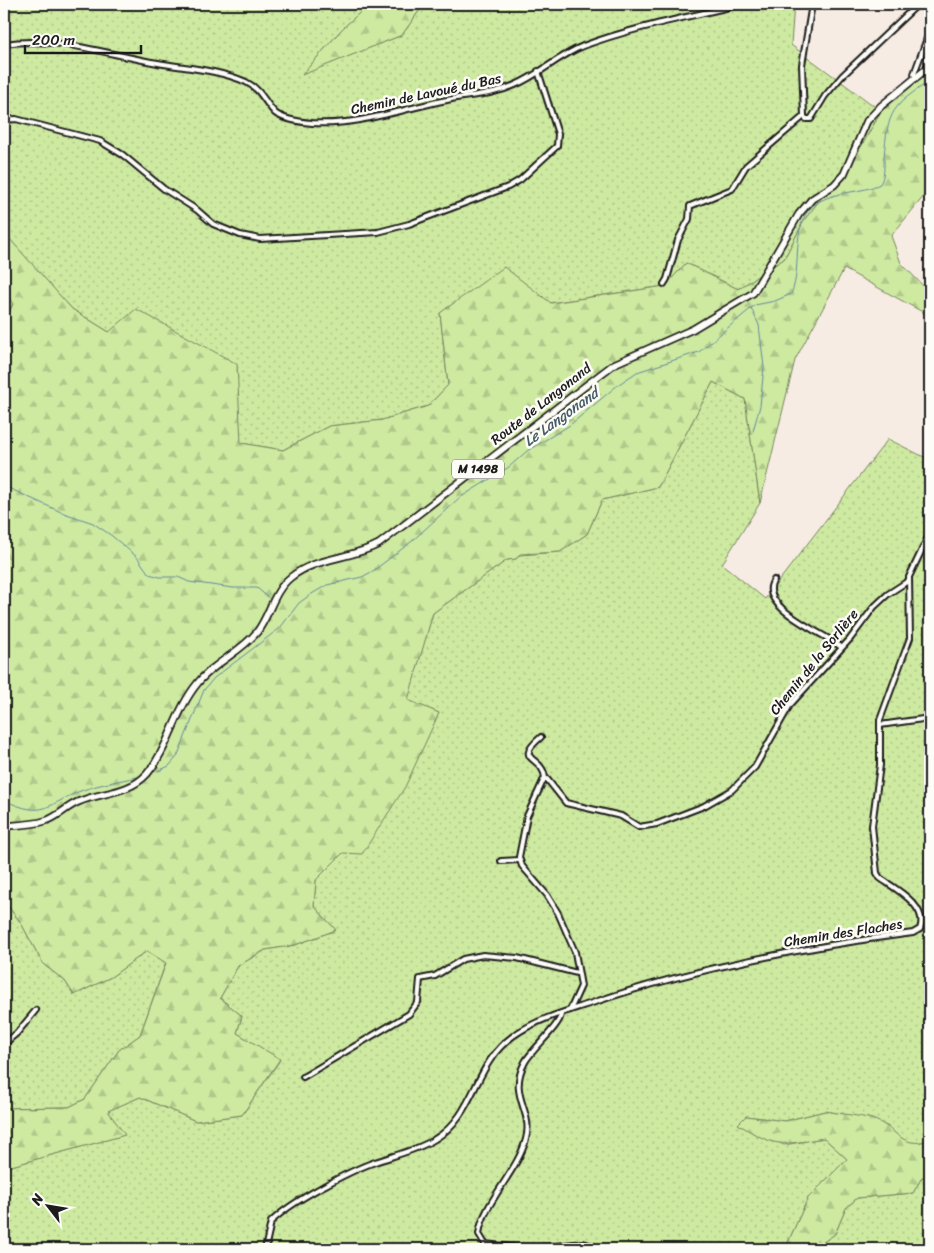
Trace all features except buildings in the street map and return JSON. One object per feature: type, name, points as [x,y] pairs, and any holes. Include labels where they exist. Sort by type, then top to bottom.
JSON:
[{"type":"main road","name":"Route de Langonand","points":[[4,826],[44,822],[77,802],[134,785],[147,774],[195,686],[210,669],[251,638],[263,622],[279,590],[291,577],[309,567],[362,552],[379,544],[614,364],[693,329],[753,293],[799,214],[812,199],[840,180],[867,121],[881,106],[916,80],[930,66]]},
{"type":"street","name":"Chemin de Lavoué du Bas","points":[[4,44],[48,41],[212,72],[250,85],[266,98],[277,114],[312,123],[367,121],[444,100],[496,92],[517,85],[570,52],[608,38],[742,4]]},
{"type":"street","points":[[804,116],[802,58],[812,4]]},
{"type":"street","points":[[804,116],[806,119],[812,119],[825,96],[842,76],[918,4]]},
{"type":"street","points":[[916,80],[914,74],[930,30]]},
{"type":"street","points":[[4,120],[16,120],[100,141],[123,155],[164,189],[198,210],[213,224],[240,236],[260,239],[378,232],[409,224],[508,187],[553,150],[558,141],[558,134],[538,71]]},
{"type":"street","points":[[664,284],[678,240],[689,219],[690,206],[732,189],[746,166],[804,116]]},
{"type":"street","points":[[908,581],[930,533]]},
{"type":"street","points":[[774,580],[770,589],[770,596],[785,610],[841,647]]},
{"type":"street","name":"Chemin de la Sorlière","points":[[541,737],[531,745],[529,751],[531,758],[542,769],[545,778],[566,803],[622,816],[639,827],[657,824],[712,803],[732,790],[753,771],[785,711],[880,600],[908,581]]},
{"type":"street","name":"Chemin des Flaches","points":[[265,1249],[272,1222],[313,1193],[367,1165],[426,1144],[440,1136],[464,1110],[482,1070],[498,1048],[530,1025],[660,981],[815,948],[913,933],[920,929],[921,919],[913,904],[902,892],[880,878],[876,867],[872,826],[880,765],[880,720],[910,638],[911,617],[908,581]]},
{"type":"street","points":[[880,725],[930,718]]},
{"type":"street","points":[[545,778],[526,821],[520,860],[558,913],[575,952],[577,973],[581,986],[570,1010]]},
{"type":"street","points":[[501,861],[520,860]]},
{"type":"street","points":[[303,1077],[409,1014],[418,1002],[420,980],[433,977],[463,958],[483,955],[504,957],[577,973]]},
{"type":"street","points":[[4,1044],[17,1033],[36,1010]]},
{"type":"street","points":[[561,1014],[558,1021],[532,1051],[521,1071],[518,1088],[527,1123],[526,1140],[520,1156],[482,1221],[479,1234],[486,1244],[502,1247],[535,1249],[583,1243],[602,1249]]},
{"type":"green space","points":[[4,4],[369,4],[342,29],[303,74],[402,35],[424,4],[794,4],[791,45],[881,111],[861,147],[805,219],[784,259],[738,289],[686,263],[665,286],[550,303],[440,313],[448,385],[428,406],[382,420],[329,426],[283,450],[241,443],[109,332],[72,309],[8,238],[4,239]]},
{"type":"green space","points":[[369,4],[424,4],[402,35],[302,75],[342,29]]},
{"type":"green space","points":[[930,63],[930,173],[924,196],[891,236],[901,263],[930,293],[930,316],[844,269],[795,360],[760,503],[745,399],[713,382],[658,487],[602,500],[587,534],[560,552],[520,554],[516,559],[507,560],[433,613],[408,700],[439,713],[405,787],[362,854],[343,853],[316,880],[314,906],[336,930],[295,945],[265,950],[238,966],[220,998],[242,1016],[237,1033],[280,1059],[242,1115],[196,1121],[140,1097],[108,1111],[125,1135],[4,1168],[4,1108],[69,1107],[85,1099],[119,1050],[140,1035],[166,963],[147,951],[111,977],[74,995],[65,981],[43,964],[21,923],[4,901],[4,323],[13,304],[4,290],[4,239],[8,237],[72,309],[109,332],[136,309],[237,364],[241,443],[283,450],[329,426],[382,420],[428,406],[448,385],[440,313],[504,267],[551,303],[665,286],[686,263],[738,289],[784,259],[805,219],[861,147],[886,103],[929,67]]},
{"type":"green space","points":[[4,290],[13,303],[4,323]]},
{"type":"green space","points":[[713,382],[745,399],[760,503],[722,564],[765,599],[888,439],[930,460],[930,1140],[912,1144],[903,1141],[889,1127],[871,1119],[825,1111],[785,1121],[746,1116],[738,1124],[784,1145],[824,1138],[847,1159],[808,1198],[785,1249],[4,1249],[4,1168],[124,1135],[107,1111],[140,1097],[196,1121],[242,1115],[280,1060],[237,1033],[242,1016],[220,998],[238,966],[265,950],[295,945],[336,930],[314,906],[316,880],[343,853],[439,713],[407,700],[433,613],[507,560],[516,559],[520,555],[560,552],[587,534],[602,500],[658,487]]},
{"type":"green space","points":[[4,901],[21,923],[43,964],[65,981],[74,995],[111,977],[147,951],[166,962],[140,1035],[119,1050],[85,1099],[69,1107],[4,1108]]},
{"type":"green space","points":[[825,1111],[872,1119],[905,1140],[912,1142],[930,1140],[930,1176],[922,1177],[913,1193],[857,1198],[846,1208],[835,1234],[813,1249],[785,1249],[808,1198],[847,1159],[824,1138],[779,1143],[762,1138],[738,1124],[746,1116],[785,1121]]},
{"type":"green space","points":[[930,1176],[930,1249],[813,1249],[835,1234],[846,1208],[857,1198],[913,1193],[922,1177]]},
{"type":"waterway","name":"Le Langonand","points":[[158,771],[169,766],[177,757],[204,690],[214,678],[280,628],[299,603],[327,585],[362,577],[373,571],[411,542],[458,499],[509,467],[527,451],[570,425],[619,384],[637,372],[699,352],[755,305],[775,301],[791,294],[795,283],[798,243],[803,219],[810,209],[820,201],[880,184],[882,181],[890,119],[894,111],[907,97],[930,81]]},
{"type":"waterway","points":[[751,308],[759,325],[764,367],[760,406],[753,431]]},
{"type":"waterway","points":[[4,486],[61,512],[93,523],[137,557],[149,574],[160,577],[178,577],[189,582],[233,588],[257,588],[270,599]]},
{"type":"waterway","points":[[4,800],[29,809],[45,808],[83,790],[137,777]]}]
